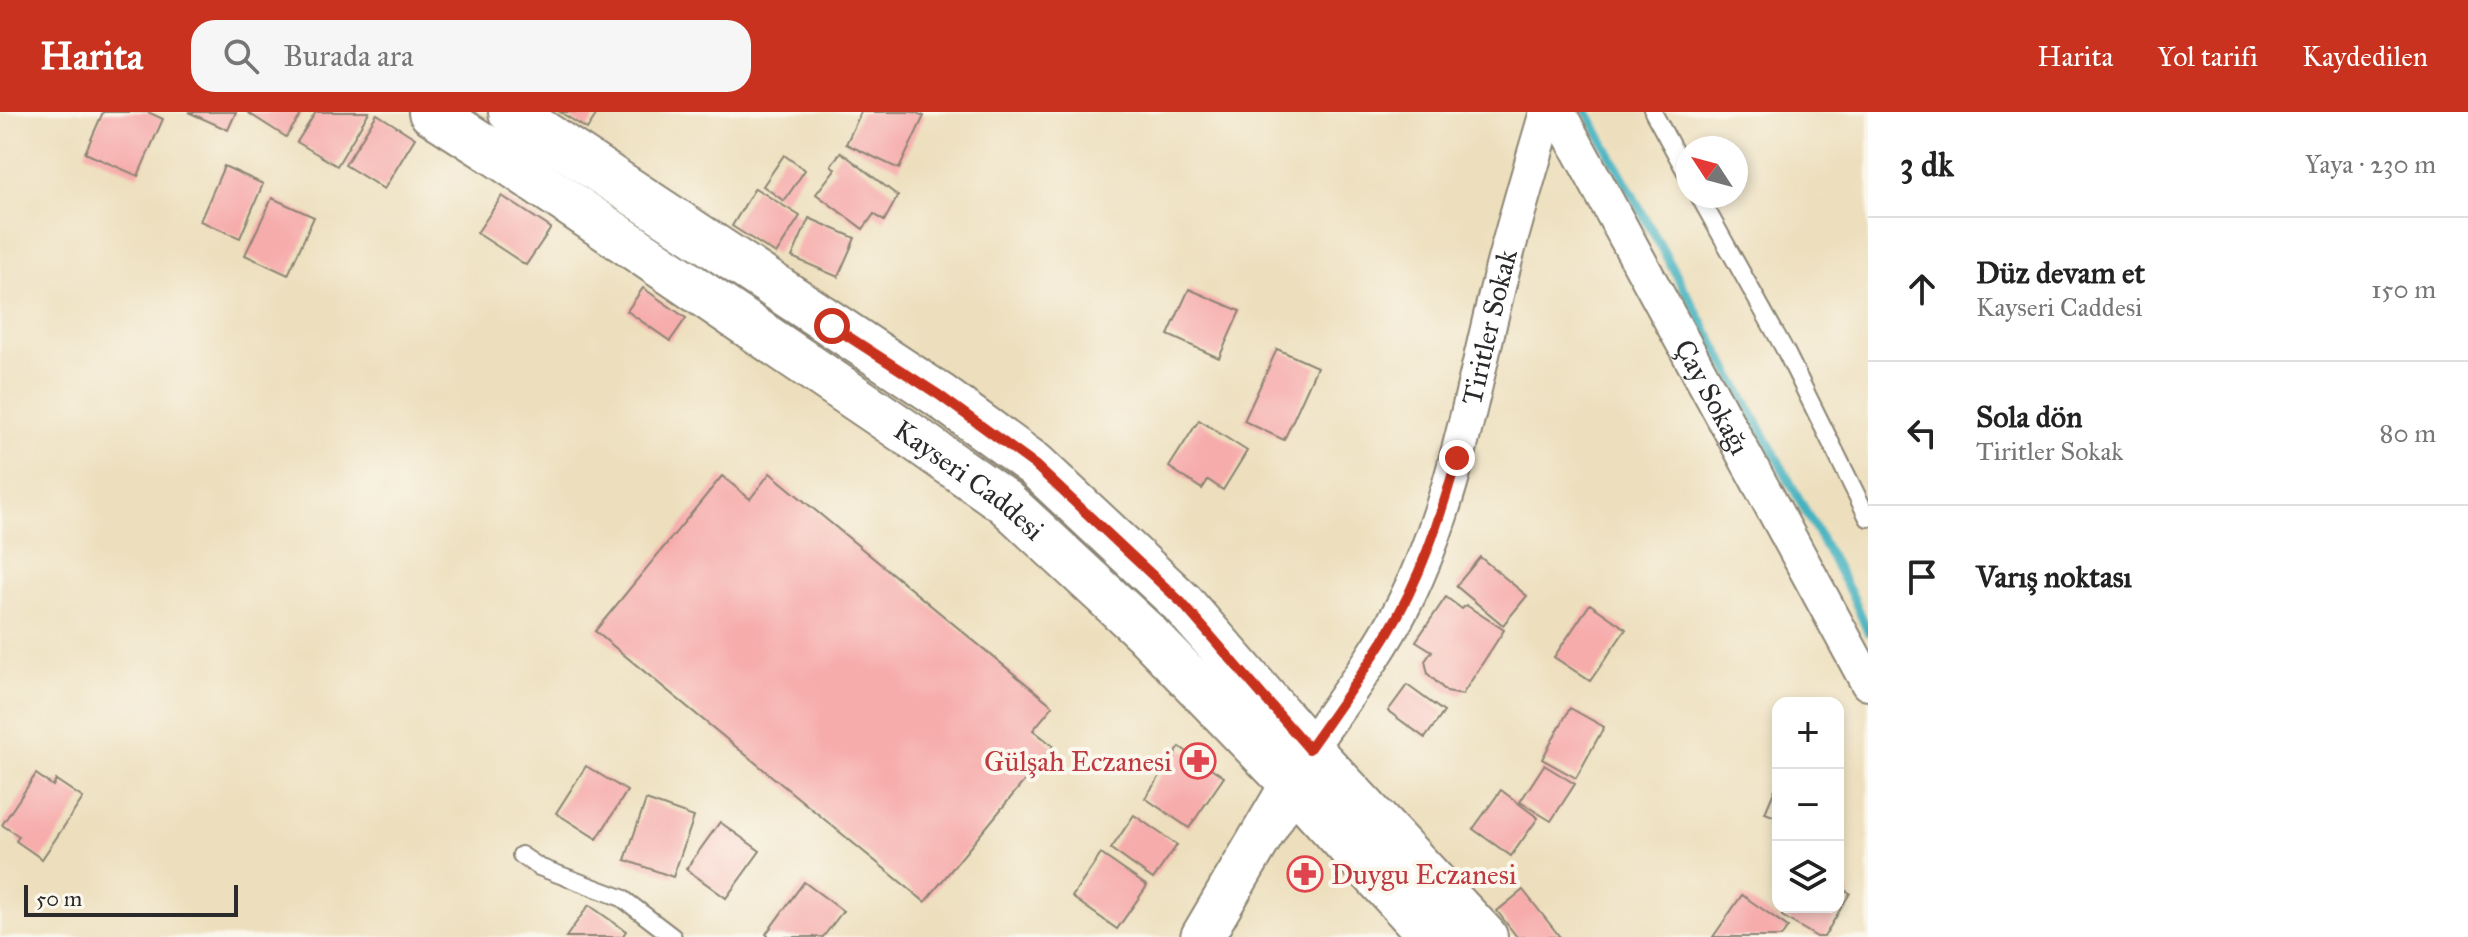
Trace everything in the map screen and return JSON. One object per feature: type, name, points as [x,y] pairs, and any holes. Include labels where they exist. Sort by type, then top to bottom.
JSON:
[{"type":"main road","name":"Kayseri Caddesi","points":[[431,112],[861,401],[1005,502],[1485,937]]},
{"type":"main road","name":"Kayseri Caddesi","points":[[511,112],[939,395],[1035,465],[1182,603],[1300,767],[1432,937]]},
{"type":"street","name":"Tiritler Sokak","points":[[1300,767],[1386,636],[1405,601],[1435,531],[1457,458],[1496,295],[1547,112]]},
{"type":"street","name":"Çay Sokağı","points":[[1558,112],[1868,683]]},
{"type":"street","points":[[1202,937],[1300,767]]},
{"type":"lane","points":[[1653,112],[1676,154]]},
{"type":"lane","points":[[1706,208],[1786,352],[1868,518]]},
{"type":"lane","points":[[521,855],[539,867],[622,898],[673,937]]},
{"type":"building","points":[[103,112],[148,112],[163,119],[138,176],[85,153]]},
{"type":"building","points":[[188,112],[236,112],[228,130]]},
{"type":"building","points":[[247,112],[303,112],[286,137]]},
{"type":"building","points":[[316,112],[369,112],[337,166],[297,142]]},
{"type":"building","points":[[560,112],[598,112],[587,129]]},
{"type":"building","points":[[861,112],[914,112],[924,116],[899,169],[846,144]]},
{"type":"building","points":[[377,114],[415,138],[384,189],[345,165]]},
{"type":"building","points":[[841,152],[898,196],[884,221],[874,214],[863,229],[816,194],[835,169],[831,165]]},
{"type":"building","points":[[784,155],[805,170],[784,201],[763,186]]},
{"type":"building","points":[[224,166],[263,184],[240,238],[200,221]]},
{"type":"building","points":[[755,188],[800,216],[776,254],[732,226]]},
{"type":"building","points":[[502,196],[551,228],[526,265],[477,233]]},
{"type":"building","points":[[272,198],[314,217],[288,275],[245,255]]},
{"type":"building","points":[[809,218],[855,238],[838,277],[792,257]]},
{"type":"building","points":[[643,288],[686,318],[670,341],[627,311]]},
{"type":"building","points":[[1189,289],[1240,311],[1219,358],[1168,335]]},
{"type":"building","points":[[1277,349],[1317,367],[1284,440],[1244,421]]},
{"type":"building","points":[[1199,420],[1247,451],[1223,490],[1208,480],[1202,489],[1169,467]]},
{"type":"building","points":[[770,473],[1053,706],[1033,730],[1053,746],[925,902],[595,631],[722,476],[750,499]]},
{"type":"building","points":[[1480,557],[1527,596],[1503,625],[1456,586]]},
{"type":"building","points":[[1446,597],[1462,609],[1466,605],[1504,630],[1462,695],[1447,692],[1428,674],[1425,661],[1432,651],[1416,641]]},
{"type":"building","points":[[1590,604],[1626,629],[1590,681],[1554,657]]},
{"type":"building","points":[[1407,685],[1444,712],[1425,738],[1388,711]]},
{"type":"building","points":[[1570,708],[1604,727],[1576,778],[1542,759]]},
{"type":"building","points":[[1180,747],[1224,777],[1189,828],[1145,798]]},
{"type":"building","points":[[1544,765],[1575,784],[1551,821],[1520,802]]},
{"type":"building","points":[[586,766],[627,791],[597,839],[556,813]]},
{"type":"building","points":[[36,774],[53,786],[56,780],[83,798],[42,859],[16,841],[19,836],[2,825]]},
{"type":"building","points":[[1501,790],[1538,818],[1511,856],[1473,829]]},
{"type":"building","points":[[1772,796],[1772,816],[1765,813]]},
{"type":"building","points":[[646,800],[694,817],[673,877],[625,860]]},
{"type":"building","points":[[1134,815],[1177,845],[1153,879],[1111,849]]},
{"type":"building","points":[[720,822],[760,851],[726,898],[686,869]]},
{"type":"building","points":[[1101,854],[1147,886],[1117,929],[1072,897]]},
{"type":"building","points":[[804,882],[843,911],[823,937],[769,937],[766,934]]},
{"type":"building","points":[[1523,890],[1560,937],[1517,937],[1497,911]]},
{"type":"building","points":[[1844,890],[1850,893],[1844,903]]},
{"type":"building","points":[[1742,895],[1788,927],[1781,937],[1713,937]]},
{"type":"building","points":[[589,905],[626,931],[622,937],[566,937]]},
{"type":"building","points":[[1784,913],[1838,913],[1824,937],[1817,937],[1782,916]]},
{"type":"waterway","points":[[1587,112],[1854,599],[1868,632]]},
{"type":"place","name":"Gülşah Eczanesi","points":[[1198,761]]},
{"type":"place","name":"Duygu Eczanesi","points":[[1305,874]]},
{"type":"route","points":[[832,326],[939,395],[1035,465],[1182,603],[1309,749],[1386,636],[1405,601],[1435,531],[1457,458]]}]
